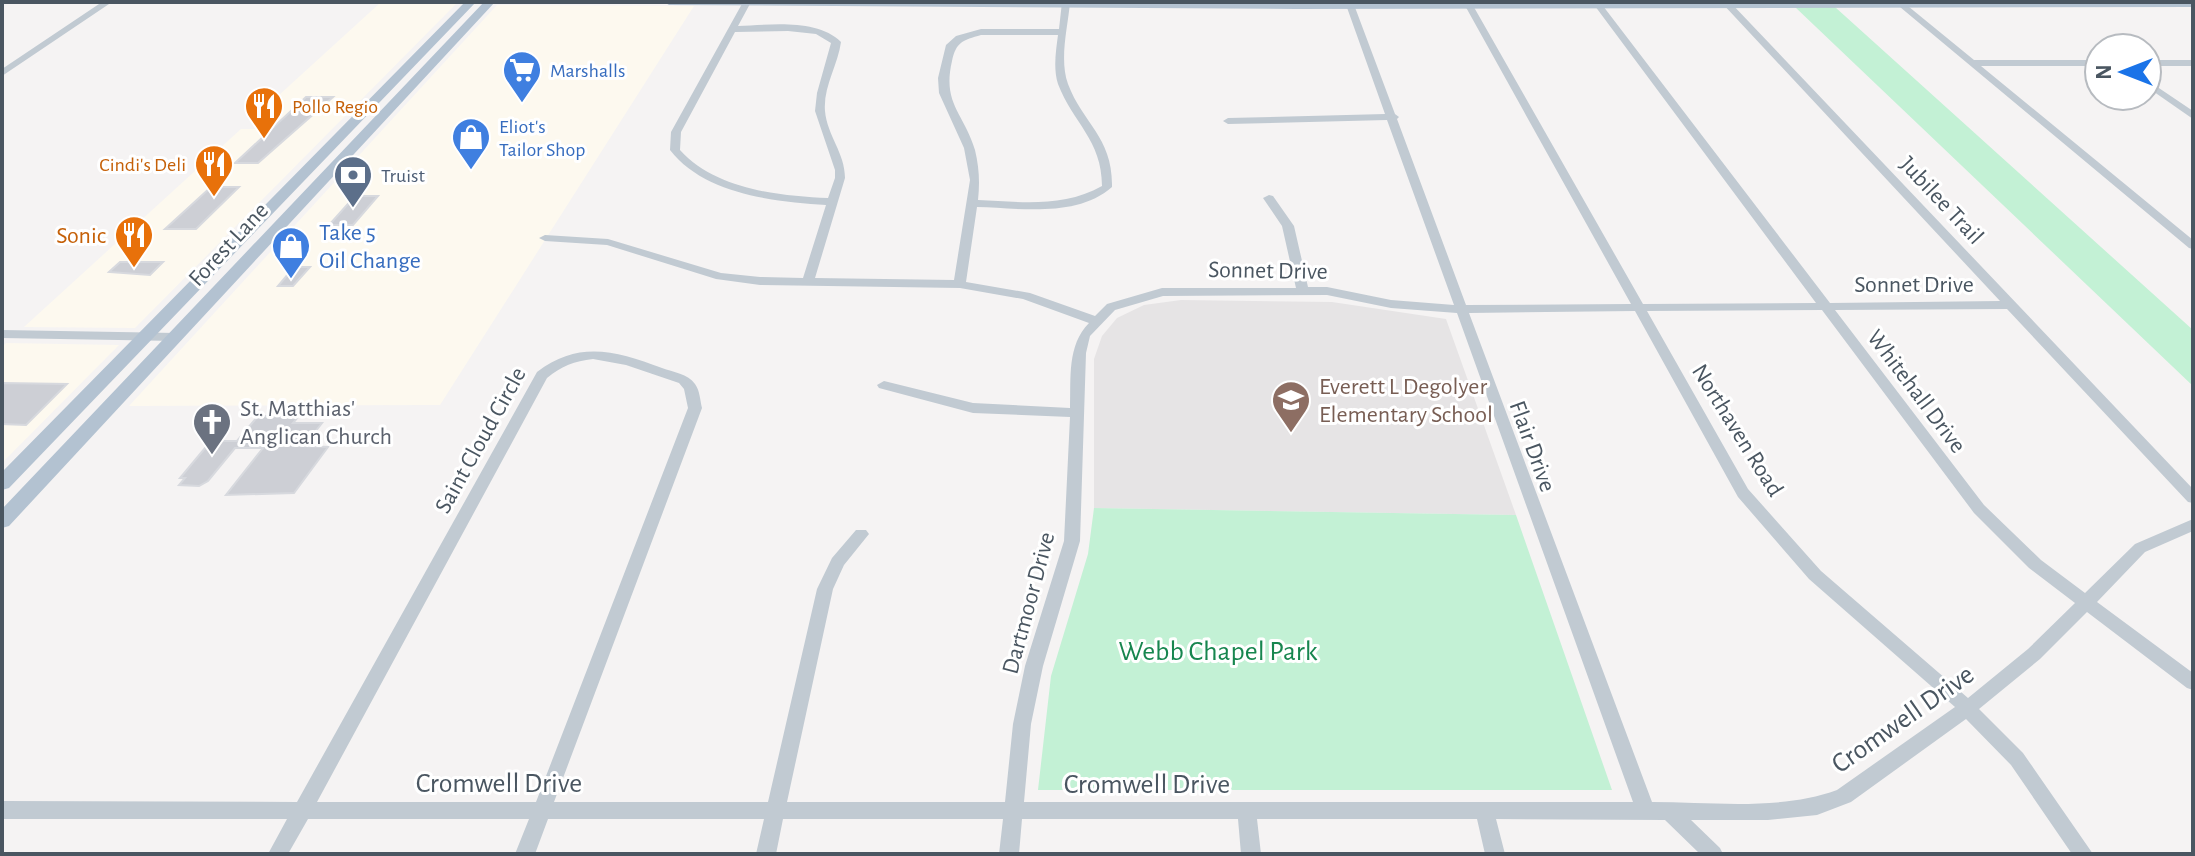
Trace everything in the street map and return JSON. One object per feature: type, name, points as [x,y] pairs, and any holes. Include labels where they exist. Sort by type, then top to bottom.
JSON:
[{"type":"main road","name":"Forest Lane","points":[[2,483],[471,2]]},
{"type":"main road","name":"Forest Lane","points":[[2,521],[490,2]]},
{"type":"main road","points":[[669,2],[2193,4]]},
{"type":"main road","points":[[411,63],[433,64]]},
{"type":"main road","points":[[317,160],[343,160]]},
{"type":"main road","points":[[241,238],[270,238]]},
{"type":"main road","points":[[42,442],[77,442]]},
{"type":"street","points":[[2,73],[108,2]]},
{"type":"street","points":[[747,2],[676,132],[675,150],[695,172],[789,199],[833,202]]},
{"type":"street","points":[[972,203],[1064,204],[1085,200],[1107,187],[1109,171],[1101,144],[1063,84],[1066,3]]},
{"type":"street","points":[[1899,3],[2193,246]]},
{"type":"street","name":"Flair Drive","points":[[1349,4],[1394,117],[1460,308],[1645,810]]},
{"type":"street","name":"Northaven Road","points":[[1468,4],[1726,466],[1761,515],[1815,575],[1968,709],[2017,759],[2083,854]]},
{"type":"street","name":"Whitehall Drive","points":[[1597,4],[1979,509],[2035,564],[2193,683]]},
{"type":"street","name":"Jubilee Trail","points":[[1726,4],[2193,498]]},
{"type":"street","points":[[732,29],[813,30],[834,38],[836,49],[820,99],[821,114],[841,165],[808,282]]},
{"type":"street","points":[[960,284],[975,180],[969,148],[944,93],[943,78],[951,45],[959,38],[981,32],[1064,32]]},
{"type":"street","points":[[1970,63],[2083,63]]},
{"type":"street","points":[[2163,63],[2193,63]]},
{"type":"street","points":[[2163,94],[2193,116]]},
{"type":"street","points":[[1228,121],[1394,117]]},
{"type":"street","points":[[1269,198],[1288,226],[1303,291]]},
{"type":"street","points":[[545,238],[608,242],[720,276],[808,282],[960,284],[1026,296],[1096,321]]},
{"type":"street","name":"Sonnet Drive","points":[[1096,321],[1111,307],[1128,299],[1162,292],[1303,291],[1353,295],[1391,304],[1460,308],[2010,305]]},
{"type":"street","name":"Dartmoor Drive","points":[[1009,854],[1022,724],[1034,666],[1072,541],[1079,353],[1084,335],[1096,321]]},
{"type":"street","points":[[2,334],[176,337]]},
{"type":"street","name":"Saint Cloud Circle","points":[[278,854],[542,375],[552,364],[568,357],[598,353],[684,380],[691,388],[695,408],[542,810]]},
{"type":"street","points":[[884,385],[973,408],[1078,413]]},
{"type":"street","name":"Cromwell Drive","points":[[2,810],[1768,811],[1817,806],[1844,796],[1968,709],[2034,654],[2140,548],[2193,525]]},
{"type":"street","points":[[766,854],[825,589],[838,562],[861,534]]},
{"type":"street","points":[[525,854],[542,810]]},
{"type":"street","points":[[1668,810],[1713,854]]},
{"type":"street","points":[[1247,811],[1251,854]]},
{"type":"street","points":[[1485,811],[1495,854]]},
{"type":"shaded area","points":[[380,3],[456,4],[135,328],[24,327],[241,129],[261,129],[285,107],[267,106]]},
{"type":"shaded area","points":[[497,5],[694,6],[440,405],[129,406]]},
{"type":"shaded area","name":"Everett L Degolyer Elementary School","points":[[1181,300],[1332,302],[1446,319],[1516,515],[1094,508],[1094,359],[1102,336],[1117,318],[1144,305]]},
{"type":"shaded area","points":[[6,343],[119,345],[2,463],[2,347]]},
{"type":"green space","points":[[1795,7],[1835,7],[2193,330],[2193,386]]},
{"type":"green space","name":"Webb Chapel Park","points":[[1094,508],[1516,515],[1612,790],[1038,790],[1051,676],[1088,554]]},
{"type":"building","points":[[306,97],[333,97],[258,163],[235,163]]},
{"type":"building","points":[[211,187],[239,187],[196,229],[165,229]]},
{"type":"building","name":"Truist","points":[[355,196],[378,196],[353,225],[329,225]]},
{"type":"building","name":"Sonic","points":[[120,262],[163,262],[150,275],[109,272]]},
{"type":"building","name":"Take 5 Oil Change","points":[[294,267],[310,267],[293,286],[278,286]]},
{"type":"building","points":[[2,383],[67,384],[26,425],[2,424]]},
{"type":"building","name":"St. Matthias' Anglican Church","points":[[258,416],[298,417],[293,423],[322,423],[304,446],[328,447],[294,493],[226,495],[263,448],[235,448],[208,481],[199,486],[179,485],[185,478],[180,478],[205,448],[215,441],[237,441]]},
{"type":"place","name":"Marshalls","points":[[522,104]]},
{"type":"place","name":"Pollo Regio","points":[[264,140]]},
{"type":"place","name":"Eliot's Tailor Shop","points":[[471,171]]},
{"type":"place","name":"Cindi's Deli","points":[[214,198]]},
{"type":"place","name":"Truist","points":[[353,209]]},
{"type":"place","name":"Sonic","points":[[134,269]]},
{"type":"place","name":"Take 5 Oil Change","points":[[291,280]]},
{"type":"place","name":"Everett L Degolyer Elementary School","points":[[1291,434]]},
{"type":"place","name":"St. Matthias' Anglican Church","points":[[212,456]]}]
